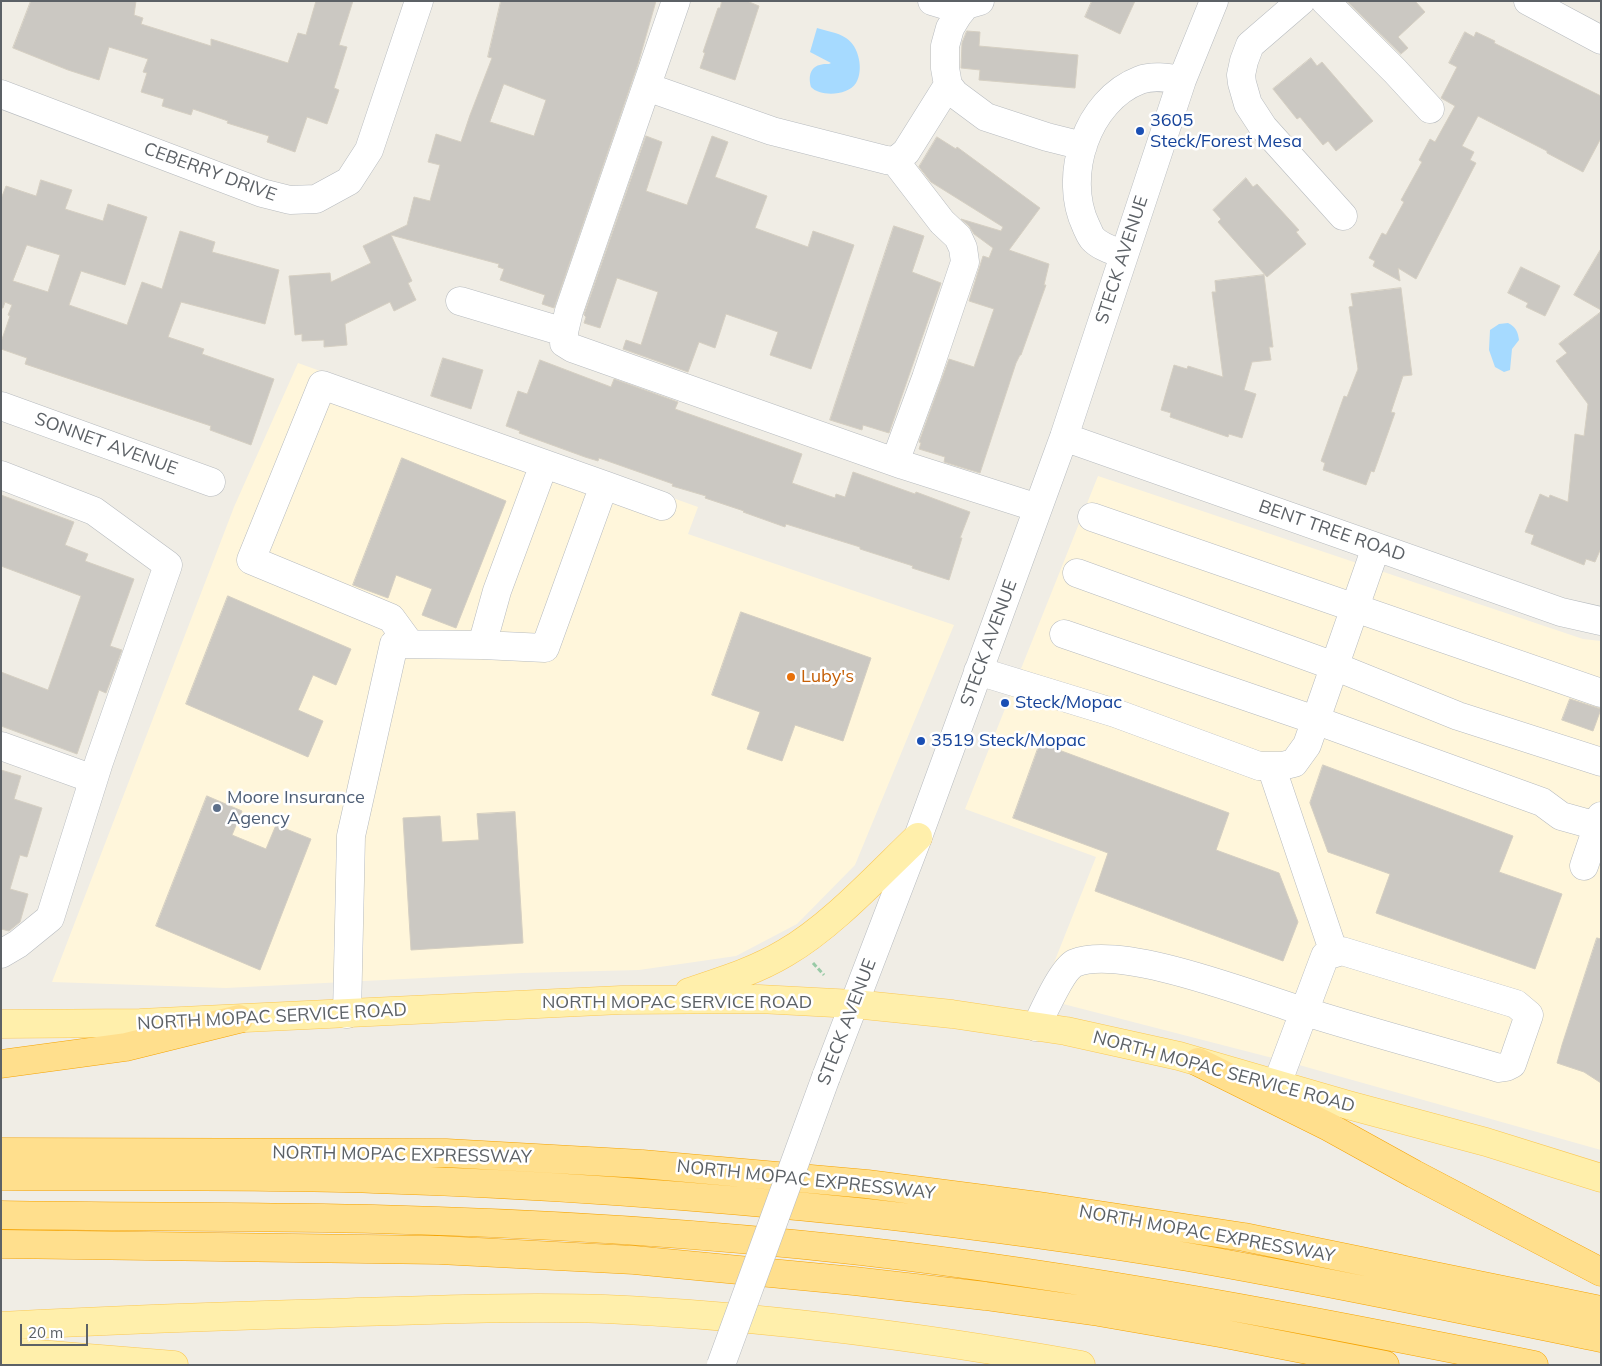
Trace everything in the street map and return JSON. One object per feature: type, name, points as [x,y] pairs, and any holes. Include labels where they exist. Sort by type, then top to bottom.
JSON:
[{"type":"highway","points":[[1,1064],[126,1047],[239,1019]]},
{"type":"highway","points":[[1198,1062],[1312,1118],[1601,1272]]},
{"type":"highway","name":"NORTH MOPAC EXPRESSWAY","points":[[1,1152],[446,1153],[642,1164],[867,1184],[1038,1206],[1244,1237],[1601,1310]]},
{"type":"highway","points":[[1,1176],[371,1179],[468,1183],[630,1192],[859,1213],[1040,1235],[1184,1256],[1350,1287],[1601,1338]]},
{"type":"highway","points":[[1,1215],[373,1219],[562,1226],[850,1250],[1034,1273],[1182,1297],[1341,1326],[1534,1365]]},
{"type":"highway","points":[[1,1244],[439,1250],[634,1260],[854,1281],[985,1296],[1099,1312],[1385,1365]]},
{"type":"main road","points":[[664,1000],[752,970],[786,953],[811,936],[843,908],[918,837]]},
{"type":"main road","name":"NORTH MOPAC SERVICE ROAD","points":[[1,1024],[140,1023],[611,1001],[759,999],[854,1004],[952,1014],[1066,1031],[1198,1062],[1486,1142],[1601,1178]]},
{"type":"main road","points":[[1,1326],[476,1308],[604,1309],[690,1314],[864,1330],[968,1345],[1081,1365]]},
{"type":"main road","points":[[1,1351],[174,1365]]},
{"type":"street","name":"CEBERRY DRIVE","points":[[1,94],[262,193],[290,200],[316,199],[349,181],[369,150],[419,1]]},
{"type":"street","points":[[676,1],[569,311],[564,332],[564,343],[572,348],[895,462],[1038,508]]},
{"type":"street","points":[[932,1],[971,6]]},
{"type":"street","name":"STECK AVENUE","points":[[721,1365],[826,1077],[918,837],[1064,437],[1182,80],[1214,1]]},
{"type":"street","points":[[1301,1],[1250,46],[1244,61],[1241,75],[1242,83],[1248,104],[1263,128],[1343,216]]},
{"type":"street","points":[[1325,1],[1430,109]]},
{"type":"street","points":[[1528,1],[1601,40]]},
{"type":"street","points":[[971,6],[950,28],[945,46],[945,68],[948,85],[955,94],[986,117],[1047,137],[1083,146]]},
{"type":"street","points":[[1124,255],[1094,240],[1081,216],[1077,198],[1078,167],[1083,146],[1096,118],[1117,93],[1141,79],[1160,77],[1182,80]]},
{"type":"street","points":[[647,87],[772,131],[895,161],[906,152],[948,85]]},
{"type":"street","points":[[895,161],[942,222],[958,237],[964,248],[965,262],[926,378],[895,462]]},
{"type":"street","points":[[460,301],[564,332]]},
{"type":"street","points":[[410,644],[391,618],[252,560],[322,385],[662,506]]},
{"type":"street","name":"SONNET AVENUE","points":[[1,406],[211,482]]},
{"type":"street","name":"BENT TREE ROAD","points":[[1064,437],[1561,612],[1601,621]]},
{"type":"street","points":[[482,645],[497,591],[544,464]]},
{"type":"street","points":[[1,475],[94,511],[168,565],[93,779],[50,918],[18,944],[1,954]]},
{"type":"street","points":[[347,1014],[352,836],[394,644],[545,648],[604,485]]},
{"type":"street","points":[[1092,518],[1601,693]]},
{"type":"street","points":[[978,671],[1116,713],[1259,766],[1282,766],[1294,763],[1307,745],[1376,547]]},
{"type":"street","points":[[1076,573],[1334,666],[1458,716],[1601,762]]},
{"type":"street","points":[[1064,634],[1315,720],[1542,802],[1561,816],[1599,821],[1584,866]]},
{"type":"street","points":[[1,746],[93,779]]},
{"type":"street","points":[[1271,766],[1334,953]]},
{"type":"street","points":[[1036,1027],[1065,973],[1074,964],[1095,960],[1111,960],[1153,966],[1225,984],[1304,1012],[1498,1068],[1512,1064],[1529,1015],[1516,1004],[1342,951],[1334,953],[1325,956],[1304,1012],[1277,1084]]},
{"type":"path","points":[[809,958],[824,975]]},
{"type":"shaded area","points":[[298,363],[698,507],[688,534],[954,625],[855,865],[797,924],[736,956],[639,970],[522,973],[226,988],[52,982],[234,507]]},
{"type":"shaded area","points":[[1098,476],[1583,639],[1601,641],[1601,1150],[1292,1063],[1040,998],[1096,857],[965,809]]},
{"type":"water","points":[[817,28],[843,36],[857,52],[860,72],[856,83],[847,91],[827,94],[811,87],[810,77],[812,70],[819,65],[831,63],[810,52]]},
{"type":"water","points":[[1508,323],[1516,330],[1519,340],[1512,349],[1510,370],[1504,372],[1495,367],[1489,350],[1490,330],[1499,324]]},
{"type":"building","points":[[31,1],[136,1],[134,15],[143,18],[141,24],[211,46],[211,39],[288,63],[298,33],[306,35],[316,1],[353,1],[339,45],[347,47],[334,88],[339,90],[327,124],[307,117],[295,152],[267,142],[269,136],[227,123],[228,121],[193,109],[191,115],[162,106],[164,99],[141,92],[147,73],[143,72],[148,59],[109,47],[99,80],[13,48]]},
{"type":"building","points":[[501,1],[656,1],[638,64],[554,308],[542,304],[545,295],[500,280],[504,269],[498,267],[499,264],[391,235],[412,281],[408,283],[416,300],[394,311],[390,302],[345,324],[347,345],[324,347],[324,340],[302,341],[302,334],[295,335],[289,276],[330,273],[331,282],[371,263],[363,246],[407,225],[414,197],[430,201],[440,165],[428,162],[436,134],[461,142],[492,58],[488,57]],"holes":[[[504,84],[546,100],[534,136],[490,122]]]},
{"type":"building","points":[[722,1],[747,1],[759,6],[735,80],[700,68],[705,53],[703,52]]},
{"type":"building","points":[[1092,1],[1135,1],[1120,34],[1085,17]]},
{"type":"building","points":[[1347,1],[1415,1],[1425,12],[1398,37],[1408,48],[1401,54]]},
{"type":"building","points":[[967,31],[980,32],[979,46],[1078,55],[1075,88],[979,80],[980,70],[961,68],[962,43]]},
{"type":"building","points":[[1465,32],[1474,37],[1476,32],[1495,41],[1494,43],[1601,96],[1601,138],[1583,172],[1547,153],[1547,151],[1478,116],[1462,146],[1474,152],[1470,160],[1476,163],[1416,279],[1398,268],[1400,281],[1373,266],[1375,261],[1369,258],[1382,233],[1386,235],[1404,202],[1401,200],[1422,162],[1419,160],[1430,139],[1435,142],[1455,106],[1441,98],[1457,67],[1449,63]]},
{"type":"building","points":[[1311,58],[1317,66],[1322,62],[1373,121],[1336,151],[1328,141],[1323,145],[1300,117],[1297,119],[1273,89]]},
{"type":"building","points":[[646,136],[662,142],[646,191],[687,205],[712,136],[728,142],[715,177],[767,196],[755,228],[808,247],[813,231],[854,245],[811,369],[770,355],[778,332],[726,314],[715,348],[699,342],[688,372],[623,349],[626,340],[641,345],[658,292],[617,278],[600,328],[584,323],[586,317],[584,315]]},
{"type":"building","points":[[937,137],[956,149],[957,147],[1040,208],[1009,250],[1049,264],[1044,285],[1046,285],[1021,355],[1016,363],[980,473],[944,462],[945,457],[919,449],[921,443],[919,442],[949,359],[974,367],[994,309],[969,301],[983,256],[989,258],[993,248],[974,234],[961,219],[1001,231],[1003,227],[931,182],[919,167]]},
{"type":"building","points":[[1246,178],[1253,187],[1257,184],[1299,230],[1296,232],[1306,244],[1267,277],[1218,222],[1221,219],[1213,210]]},
{"type":"building","points":[[41,180],[72,190],[65,209],[103,221],[108,204],[147,217],[125,285],[81,271],[69,305],[127,325],[142,282],[162,289],[180,231],[215,242],[212,252],[279,270],[265,324],[181,302],[168,337],[204,349],[202,354],[274,379],[251,445],[210,430],[211,426],[25,364],[27,358],[1,349],[1,342],[12,305],[5,302],[3,308],[1,308],[1,199],[6,186],[36,196]],"holes":[[[27,245],[60,255],[48,292],[13,281]]]},
{"type":"building","points":[[894,226],[924,236],[912,272],[941,283],[889,433],[863,425],[862,430],[830,420]]},
{"type":"building","points":[[1601,249],[1601,310],[1574,295]]},
{"type":"building","points":[[1521,267],[1560,286],[1545,316],[1526,307],[1528,303],[1508,293]]},
{"type":"building","points":[[1264,275],[1273,347],[1269,347],[1271,360],[1252,362],[1244,390],[1256,394],[1242,438],[1229,434],[1228,437],[1170,417],[1171,413],[1161,410],[1174,365],[1187,369],[1188,366],[1223,377],[1212,292],[1216,292],[1215,281]]},
{"type":"building","points":[[1401,288],[1412,375],[1403,376],[1391,412],[1395,413],[1374,472],[1371,471],[1366,485],[1323,470],[1325,463],[1321,461],[1344,396],[1347,397],[1358,369],[1349,307],[1353,306],[1351,294]]},
{"type":"building","points":[[1601,312],[1601,548],[1595,562],[1586,559],[1584,565],[1531,544],[1534,535],[1525,532],[1540,494],[1549,498],[1550,495],[1568,502],[1575,434],[1584,436],[1588,404],[1556,361],[1567,353],[1559,344]]},
{"type":"building","points":[[443,358],[483,370],[471,409],[431,396]]},
{"type":"building","points":[[540,360],[611,387],[614,379],[678,402],[675,409],[802,454],[792,483],[835,498],[836,494],[845,497],[853,472],[970,512],[960,538],[962,538],[949,580],[860,549],[860,547],[786,524],[785,527],[705,498],[706,496],[672,486],[673,484],[599,458],[598,461],[585,457],[519,433],[520,431],[506,426],[518,391],[527,394]]},
{"type":"building","points":[[402,458],[506,501],[456,628],[422,615],[432,589],[396,575],[388,598],[353,585]]},
{"type":"building","points":[[1,495],[74,522],[65,545],[88,554],[85,561],[134,579],[110,646],[122,650],[106,693],[99,690],[77,754],[1,726],[1,672],[48,690],[81,596],[1,566]]},
{"type":"building","points":[[228,596],[351,649],[336,685],[313,675],[298,710],[323,721],[308,757],[186,704]]},
{"type":"building","name":"Luby's","points":[[741,612],[871,658],[843,741],[795,725],[782,761],[747,749],[760,712],[712,695]]},
{"type":"building","points":[[1570,699],[1601,709],[1593,731],[1562,720]]},
{"type":"building","points":[[1040,743],[1229,813],[1216,850],[1279,873],[1298,922],[1283,961],[1095,891],[1108,853],[1013,818]]},
{"type":"building","points":[[1323,765],[1513,836],[1499,872],[1562,894],[1535,969],[1376,913],[1390,874],[1328,852],[1310,803]]},
{"type":"building","points":[[1,770],[21,776],[14,799],[42,808],[27,857],[20,855],[10,889],[28,894],[20,922],[9,931],[1,929]]},
{"type":"building","points":[[207,796],[242,811],[232,835],[266,849],[276,825],[311,839],[260,970],[156,926]]},
{"type":"building","points":[[515,812],[523,943],[411,950],[403,818],[440,816],[442,842],[479,840],[477,814]]},
{"type":"building","points":[[1597,938],[1601,939],[1601,1083],[1584,1072],[1557,1063]]},
{"type":"place","name":"3605 Steck/Forest Mesa","points":[[1140,131]]},
{"type":"place","name":"Luby's","points":[[791,677]]},
{"type":"place","name":"Steck/Mopac","points":[[1005,703]]},
{"type":"place","name":"3519 Steck/Mopac","points":[[921,741]]},
{"type":"place","name":"Moore Insurance Agency","points":[[217,808]]}]
